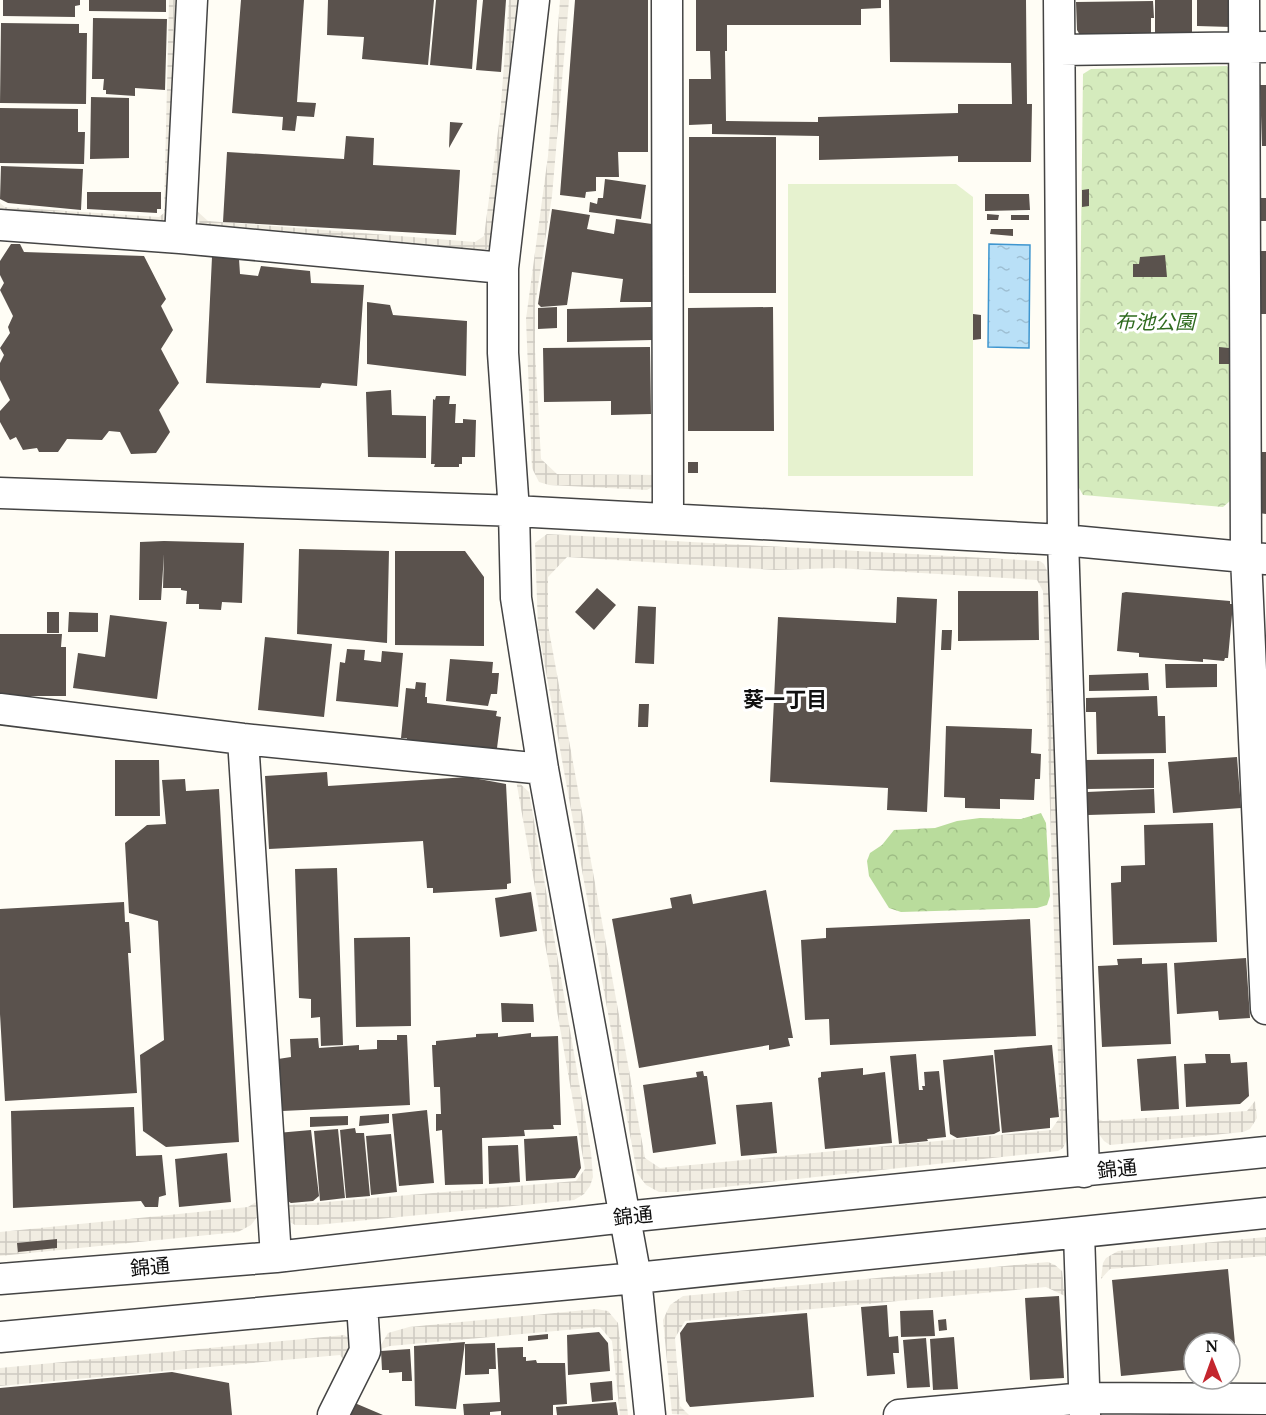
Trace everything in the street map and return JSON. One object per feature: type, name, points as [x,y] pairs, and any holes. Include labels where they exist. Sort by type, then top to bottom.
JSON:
[{"type":"street","points":[[180,237],[192,0]]},
{"type":"street","points":[[534,0],[503,268],[503,353],[514,511],[516,597],[543,769],[636,1278],[650,1415]]},
{"type":"street","points":[[667,0],[668,519]]},
{"type":"street","points":[[1059,0],[1062,540],[1084,1172]]},
{"type":"street","points":[[1244,0],[1255,47],[1256,558],[1266,1010]]},
{"type":"street","points":[[1060,50],[1255,47]]},
{"type":"street","points":[[0,225],[180,237],[503,268]]},
{"type":"street","points":[[0,494],[514,511],[1062,540],[1256,558]]},
{"type":"street","points":[[0,709],[243,739],[543,769]]},
{"type":"street","points":[[243,739],[276,1257]]},
{"type":"street","name":"錦通","points":[[0,1279],[276,1257],[625,1217],[1266,1152]]},
{"type":"street","points":[[0,1337],[636,1278],[1266,1213]]},
{"type":"street","points":[[1079,1233],[1085,1406]]},
{"type":"street","points":[[333,1415],[365,1351],[362,1304]]},
{"type":"street","points":[[899,1415],[1266,1399]]},
{"type":"green space","name":"布池公園","points":[[1227,66],[1231,71],[1230,501],[1223,507],[1083,495],[1078,486],[1083,74],[1091,69]]},
{"type":"green space","points":[[788,184],[956,184],[973,197],[973,476],[788,476]]},
{"type":"green space","points":[[1041,813],[1046,823],[1050,896],[1047,905],[1037,908],[901,912],[889,908],[869,876],[867,861],[870,853],[882,845],[894,830],[935,828],[957,821],[980,818],[1021,819]]},
{"type":"shaded area","points":[[169,0],[178,0],[172,216],[164,225],[0,216],[0,203],[5,207],[159,217],[164,213]]},
{"type":"shaded area","points":[[509,0],[518,0],[508,125],[492,244],[487,249],[475,252],[200,227],[198,212],[208,221],[475,242],[484,236],[500,116]]},
{"type":"shaded area","points":[[560,0],[569,0],[552,196],[535,305],[541,459],[557,474],[654,475],[654,486],[647,490],[549,485],[539,482],[532,468],[526,319],[548,156]]},
{"type":"shaded area","points":[[547,534],[1040,561],[1044,564],[1048,573],[1055,720],[1069,1135],[1063,1148],[1058,1151],[677,1192],[659,1192],[646,1185],[637,1173],[538,628],[535,543]],"holes":[[[567,557],[776,570],[837,568],[1037,580],[1043,591],[1060,1117],[1051,1130],[660,1168],[645,1158],[548,625],[548,577]]]},
{"type":"shaded area","points":[[516,780],[529,792],[591,1152],[593,1177],[590,1186],[584,1194],[574,1200],[316,1225],[295,1225],[288,1221],[278,1197],[290,1205],[576,1181],[585,1169]]},
{"type":"shaded area","points":[[1255,1101],[1257,1118],[1250,1129],[1243,1132],[1110,1145],[1096,1130],[1096,1118],[1103,1121],[1247,1111]]},
{"type":"shaded area","points":[[256,1202],[258,1216],[251,1225],[238,1232],[0,1256],[0,1232],[248,1207]]},
{"type":"shaded area","points":[[1266,1237],[1266,1256],[1110,1269],[1101,1279],[1106,1258],[1118,1251]]},
{"type":"shaded area","points":[[1048,1262],[1062,1271],[1065,1296],[1046,1287],[685,1321],[675,1338],[680,1406],[689,1415],[672,1414],[663,1320],[670,1305],[683,1296]]},
{"type":"shaded area","points":[[596,1309],[608,1311],[618,1323],[628,1415],[620,1415],[612,1341],[600,1327],[390,1346],[378,1350],[388,1333],[409,1327]]},
{"type":"shaded area","points":[[344,1335],[351,1339],[349,1367],[340,1355],[0,1386],[0,1368]]},
{"type":"water","points":[[989,244],[1030,245],[1029,348],[988,347]]},
{"type":"building","points":[[3,0],[80,0],[80,5],[75,6],[75,17],[3,16]]},
{"type":"building","points":[[89,0],[166,0],[166,12],[89,11]]},
{"type":"building","points":[[241,0],[304,0],[297,102],[316,103],[314,117],[297,116],[295,131],[282,130],[283,117],[232,113]]},
{"type":"building","points":[[328,0],[434,0],[428,65],[362,59],[364,37],[327,35]]},
{"type":"building","points":[[436,0],[477,0],[472,69],[430,65]]},
{"type":"building","points":[[483,0],[506,0],[501,72],[476,70]]},
{"type":"building","points":[[575,0],[648,0],[648,152],[618,152],[619,177],[596,177],[596,191],[586,192],[585,198],[560,195]]},
{"type":"building","points":[[696,0],[881,0],[881,8],[861,9],[861,25],[727,25],[726,121],[818,122],[818,117],[958,113],[958,104],[1012,104],[1011,63],[890,62],[889,0],[1026,0],[1027,104],[1032,104],[1031,162],[958,162],[958,156],[819,160],[819,136],[712,134],[712,124],[689,125],[689,79],[711,79],[710,51],[696,51]]},
{"type":"building","points":[[1155,0],[1192,0],[1192,35],[1155,35]]},
{"type":"building","points":[[1197,0],[1231,0],[1231,27],[1197,26]]},
{"type":"building","points":[[1153,1],[1154,18],[1151,18],[1151,36],[1081,37],[1077,30],[1076,2]]},
{"type":"building","points":[[93,18],[167,19],[165,90],[135,88],[135,96],[106,94],[106,90],[103,90],[104,79],[92,79]]},
{"type":"building","points":[[1,23],[79,24],[79,33],[87,33],[86,104],[0,103]]},
{"type":"building","points":[[1260,85],[1266,85],[1266,146],[1262,146]]},
{"type":"building","points":[[91,97],[129,98],[129,158],[90,159]]},
{"type":"building","points":[[0,108],[78,109],[78,132],[85,132],[84,164],[0,163]]},
{"type":"building","points":[[450,122],[463,123],[449,148]]},
{"type":"building","points":[[346,136],[374,138],[373,165],[460,170],[456,235],[223,222],[227,152],[344,159]]},
{"type":"building","points":[[689,137],[776,137],[776,293],[689,293]]},
{"type":"building","points":[[1,166],[83,169],[81,210],[8,203],[0,199]]},
{"type":"building","points":[[605,179],[646,185],[641,219],[589,212],[590,202],[597,204],[598,198],[603,198]]},
{"type":"building","points":[[1089,189],[1089,206],[1082,207],[1082,190]]},
{"type":"building","points":[[87,192],[161,192],[161,209],[157,209],[157,213],[87,209]]},
{"type":"building","points":[[985,194],[1029,194],[1030,210],[985,211]]},
{"type":"building","points":[[1258,198],[1266,198],[1266,221],[1259,221]]},
{"type":"building","points":[[552,209],[590,215],[587,229],[614,234],[616,219],[652,224],[652,302],[620,302],[623,279],[572,272],[567,305],[541,307],[538,304]]},
{"type":"building","points":[[987,214],[999,215],[998,220],[987,220]]},
{"type":"building","points":[[1011,215],[1029,215],[1029,220],[1011,220]]},
{"type":"building","points":[[991,229],[1013,229],[1013,236],[990,234]]},
{"type":"building","points":[[11,244],[20,244],[24,252],[144,256],[166,299],[161,306],[173,330],[161,349],[179,383],[159,410],[170,432],[156,453],[131,454],[120,432],[109,431],[102,440],[67,439],[58,452],[39,452],[37,448],[23,450],[16,437],[10,440],[0,422],[0,411],[10,400],[0,380],[0,363],[4,355],[0,348],[10,333],[8,327],[13,316],[0,290],[4,283],[0,275],[0,261]]},
{"type":"building","points":[[1253,251],[1266,251],[1266,314],[1253,314]]},
{"type":"building","points":[[1165,255],[1167,277],[1133,277],[1133,264],[1139,264],[1140,257]]},
{"type":"building","points":[[212,257],[239,259],[240,274],[258,276],[261,266],[310,271],[311,283],[364,285],[357,386],[322,383],[320,388],[206,383]]},
{"type":"building","points":[[367,302],[390,305],[393,315],[467,321],[466,376],[367,364]]},
{"type":"building","points":[[557,307],[557,328],[538,329],[538,308]]},
{"type":"building","points":[[651,307],[652,340],[567,342],[567,309]]},
{"type":"building","points":[[773,307],[774,431],[688,431],[688,308]]},
{"type":"building","points":[[973,314],[981,315],[981,339],[973,340]]},
{"type":"building","points":[[650,347],[651,414],[611,415],[611,401],[544,402],[543,348]]},
{"type":"building","points":[[1219,347],[1229,348],[1229,364],[1219,364]]},
{"type":"building","points":[[391,390],[392,415],[426,416],[426,458],[368,457],[366,392]]},
{"type":"building","points":[[436,396],[450,396],[449,404],[456,404],[455,423],[463,423],[463,419],[476,420],[475,457],[462,457],[462,464],[459,464],[459,467],[434,467],[435,464],[431,464],[433,399],[435,400]]},
{"type":"building","points":[[1258,452],[1266,452],[1266,514],[1259,513]]},
{"type":"building","points":[[688,462],[698,462],[698,473],[688,473]]},
{"type":"building","points":[[140,542],[244,543],[242,603],[222,602],[221,610],[199,609],[199,604],[186,604],[187,591],[181,588],[163,588],[164,554],[161,600],[139,600]]},
{"type":"building","points":[[299,549],[389,551],[387,643],[297,634]]},
{"type":"building","points":[[395,551],[465,551],[484,577],[484,646],[395,645]]},
{"type":"building","points":[[597,588],[616,605],[594,630],[575,612]]},
{"type":"building","points":[[958,591],[1038,591],[1039,640],[958,641]]},
{"type":"building","points":[[1122,593],[1230,601],[1230,604],[1233,604],[1228,658],[1224,661],[1203,659],[1203,662],[1139,657],[1139,653],[1117,651]]},
{"type":"building","points":[[897,597],[937,599],[927,812],[887,810],[888,788],[770,782],[778,617],[896,623]]},
{"type":"building","points":[[638,606],[656,607],[654,664],[635,663]]},
{"type":"building","points":[[47,612],[59,612],[59,633],[47,633]]},
{"type":"building","points":[[69,612],[98,613],[98,632],[68,632]]},
{"type":"building","points":[[110,615],[167,622],[157,699],[73,688],[78,653],[105,657]]},
{"type":"building","points":[[942,630],[952,630],[951,650],[941,650]]},
{"type":"building","points":[[0,634],[62,634],[61,647],[66,647],[66,696],[0,696]]},
{"type":"building","points":[[265,637],[332,644],[324,717],[258,710]]},
{"type":"building","points":[[347,649],[365,650],[364,660],[381,662],[382,651],[403,653],[398,707],[336,701],[340,662],[345,663]]},
{"type":"building","points":[[450,659],[493,662],[492,673],[499,673],[497,694],[491,694],[488,706],[446,701]]},
{"type":"building","points":[[1165,664],[1217,664],[1217,687],[1166,688]]},
{"type":"building","points":[[1148,673],[1149,690],[1089,691],[1089,675]]},
{"type":"building","points":[[416,682],[426,683],[427,703],[497,711],[496,716],[501,717],[497,748],[493,748],[492,752],[406,743],[407,738],[401,738],[406,688],[415,689]]},
{"type":"building","points":[[1157,696],[1158,716],[1165,716],[1166,753],[1097,754],[1096,712],[1086,712],[1086,698]]},
{"type":"building","points":[[639,704],[649,704],[648,727],[638,727]]},
{"type":"building","points":[[946,726],[1032,729],[1031,753],[1041,754],[1040,779],[1035,779],[1034,800],[1000,799],[1000,809],[965,808],[965,798],[944,797]]},
{"type":"building","points":[[1237,757],[1241,808],[1173,813],[1168,762]]},
{"type":"building","points":[[1154,759],[1154,788],[1086,789],[1085,760]]},
{"type":"building","points":[[115,760],[159,760],[160,816],[115,816]]},
{"type":"building","points":[[327,772],[328,786],[468,777],[506,784],[511,883],[507,884],[507,889],[433,893],[433,888],[427,888],[423,841],[269,849],[265,776]]},
{"type":"building","points":[[185,779],[186,791],[219,789],[239,1142],[166,1147],[143,1131],[140,1055],[164,1040],[158,921],[129,913],[125,843],[147,825],[166,824],[162,780]]},
{"type":"building","points":[[1154,789],[1155,813],[1088,815],[1087,792]]},
{"type":"building","points":[[1213,823],[1217,942],[1113,945],[1111,883],[1121,882],[1121,866],[1145,865],[1144,825]]},
{"type":"building","points":[[337,868],[343,1045],[321,1046],[320,1017],[311,1018],[311,999],[299,998],[295,869]]},
{"type":"building","points":[[766,890],[793,1038],[788,1038],[790,1046],[769,1050],[769,1045],[639,1068],[612,919],[672,908],[670,898],[691,894],[693,904]]},
{"type":"building","points":[[531,892],[537,931],[500,937],[495,898]]},
{"type":"building","points":[[124,902],[125,922],[129,922],[131,953],[128,953],[137,1093],[5,1101],[0,1014],[0,909]]},
{"type":"building","points":[[1030,919],[1036,1036],[830,1045],[829,1019],[805,1020],[801,940],[826,938],[826,928]]},
{"type":"building","points":[[410,937],[411,1026],[356,1027],[354,938]]},
{"type":"building","points":[[1142,958],[1142,964],[1167,963],[1171,1044],[1102,1047],[1098,966],[1118,965],[1117,959]]},
{"type":"building","points":[[1246,958],[1250,1018],[1219,1020],[1218,1011],[1177,1014],[1174,963]]},
{"type":"building","points":[[501,1003],[533,1004],[534,1022],[502,1022]]},
{"type":"building","points":[[498,1033],[498,1037],[531,1033],[531,1037],[558,1036],[561,1125],[553,1125],[554,1129],[524,1130],[525,1136],[482,1138],[483,1184],[445,1185],[442,1130],[436,1131],[436,1114],[441,1114],[440,1087],[434,1087],[432,1045],[436,1045],[436,1041],[476,1037],[476,1034]]},
{"type":"building","points":[[397,1035],[407,1035],[410,1105],[282,1111],[278,1059],[291,1057],[290,1039],[318,1038],[319,1048],[359,1045],[359,1050],[377,1049],[377,1040],[397,1040]]},
{"type":"building","points":[[1052,1045],[1059,1117],[1050,1118],[1050,1128],[1002,1133],[994,1050]]},
{"type":"building","points":[[916,1054],[919,1090],[923,1090],[922,1086],[925,1086],[924,1072],[939,1071],[946,1137],[899,1144],[890,1056]]},
{"type":"building","points":[[1205,1054],[1230,1054],[1231,1063],[1247,1062],[1249,1096],[1240,1104],[1186,1107],[1184,1064],[1206,1063]]},
{"type":"building","points":[[993,1055],[1000,1131],[994,1134],[957,1138],[950,1134],[943,1060]]},
{"type":"building","points":[[1176,1056],[1179,1109],[1141,1111],[1137,1059]]},
{"type":"building","points":[[863,1068],[863,1075],[885,1072],[892,1143],[825,1149],[818,1078],[821,1077],[821,1072]]},
{"type":"building","points":[[703,1071],[704,1076],[707,1076],[716,1144],[653,1153],[643,1085],[697,1077],[696,1072]]},
{"type":"building","points":[[772,1102],[777,1153],[741,1156],[736,1105]]},
{"type":"building","points":[[134,1107],[136,1156],[162,1155],[166,1195],[159,1197],[158,1207],[145,1207],[141,1201],[13,1208],[11,1111]]},
{"type":"building","points":[[427,1110],[434,1183],[399,1186],[392,1114]]},
{"type":"building","points":[[389,1114],[389,1123],[359,1126],[360,1116]]},
{"type":"building","points":[[348,1116],[348,1125],[310,1127],[310,1117]]},
{"type":"building","points":[[355,1128],[356,1133],[364,1133],[370,1196],[346,1198],[340,1130]]},
{"type":"building","points":[[338,1129],[345,1198],[320,1201],[314,1131]]},
{"type":"building","points":[[311,1130],[319,1196],[313,1201],[291,1203],[282,1198],[277,1133]]},
{"type":"building","points":[[391,1134],[397,1192],[371,1195],[366,1136]]},
{"type":"building","points":[[577,1136],[581,1168],[575,1178],[526,1181],[524,1139]]},
{"type":"building","points":[[518,1145],[520,1182],[489,1184],[488,1146]]},
{"type":"building","points":[[227,1153],[231,1202],[179,1207],[175,1159]]},
{"type":"building","points":[[57,1239],[57,1248],[18,1252],[17,1243]]},
{"type":"building","points":[[1228,1269],[1234,1331],[1182,1331],[1182,1370],[1121,1376],[1112,1280]]},
{"type":"building","points":[[1059,1296],[1064,1378],[1030,1380],[1025,1298]]},
{"type":"building","points":[[887,1305],[889,1337],[898,1336],[899,1353],[893,1353],[895,1374],[867,1376],[861,1307]]},
{"type":"building","points":[[933,1310],[935,1336],[901,1337],[900,1311]]},
{"type":"building","points":[[807,1313],[814,1397],[690,1407],[686,1401],[680,1333],[687,1323]]},
{"type":"building","points":[[946,1319],[947,1330],[939,1331],[938,1320]]},
{"type":"building","points":[[599,1332],[608,1343],[610,1371],[568,1375],[567,1335]]},
{"type":"building","points":[[548,1334],[548,1339],[528,1341],[528,1336]]},
{"type":"building","points":[[954,1337],[958,1389],[933,1390],[930,1339]]},
{"type":"building","points":[[926,1338],[930,1387],[907,1388],[903,1340]]},
{"type":"building","points":[[465,1342],[456,1409],[415,1406],[414,1346]]},
{"type":"building","points":[[495,1343],[496,1369],[489,1369],[489,1374],[465,1375],[465,1344]]},
{"type":"building","points":[[523,1347],[523,1357],[526,1357],[526,1361],[565,1363],[567,1404],[553,1405],[553,1415],[501,1415],[501,1411],[490,1412],[490,1415],[464,1415],[463,1404],[500,1402],[497,1348]]},
{"type":"building","points":[[410,1349],[412,1381],[402,1381],[402,1372],[389,1373],[389,1370],[382,1370],[381,1351]]},
{"type":"building","points":[[172,1372],[229,1383],[232,1415],[0,1415],[0,1388]]},
{"type":"building","points":[[612,1381],[613,1400],[592,1402],[590,1383]]},
{"type":"building","points":[[350,1401],[383,1415],[342,1415]]},
{"type":"building","points":[[616,1402],[618,1415],[557,1415],[556,1407]]},
{"type":"district","name":"葵一丁目","points":[[785,700]]}]
